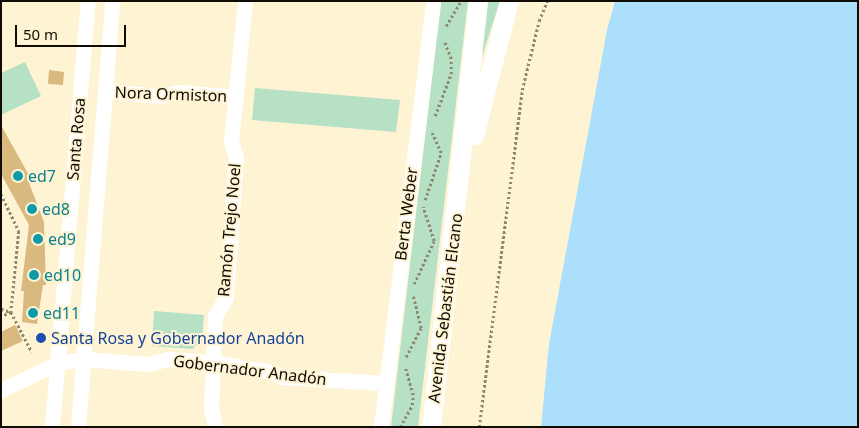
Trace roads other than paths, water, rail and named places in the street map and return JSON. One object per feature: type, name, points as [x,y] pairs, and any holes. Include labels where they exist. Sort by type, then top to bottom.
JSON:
[{"type":"main road","name":"Avenida Sebastián Elcano","points":[[431,427],[459,190],[478,1]]},
{"type":"main road","name":"Avenida Sebastián Elcano","points":[[459,190],[509,1]]},
{"type":"street","name":"Santa Rosa","points":[[52,427],[88,1]]},
{"type":"street","name":"Santa Rosa","points":[[78,427],[112,1]]},
{"type":"street","name":"Ramón Trejo Noel","points":[[215,427],[211,408],[215,316],[226,297],[236,158],[231,142],[244,1]]},
{"type":"street","name":"Berta Weber","points":[[381,427],[433,1]]},
{"type":"street","name":"Nora Ormiston","points":[[106,92],[160,96],[178,92],[236,97]]},
{"type":"street","name":"Gobernador Anadón","points":[[1,390],[58,363],[84,359],[147,364],[168,359],[212,362],[272,372],[282,377],[386,383]]},
{"type":"water","points":[[615,1],[858,1],[858,427],[541,427],[549,344],[607,30]]},
{"type":"place","name":"ed7","points":[[18,176]]},
{"type":"place","name":"ed8","points":[[32,209]]},
{"type":"place","name":"ed9","points":[[38,239]]},
{"type":"place","name":"ed10","points":[[34,275]]},
{"type":"place","name":"ed11","points":[[33,313]]},
{"type":"place","name":"Santa Rosa y Gobernador Anadón","points":[[41,338]]}]
